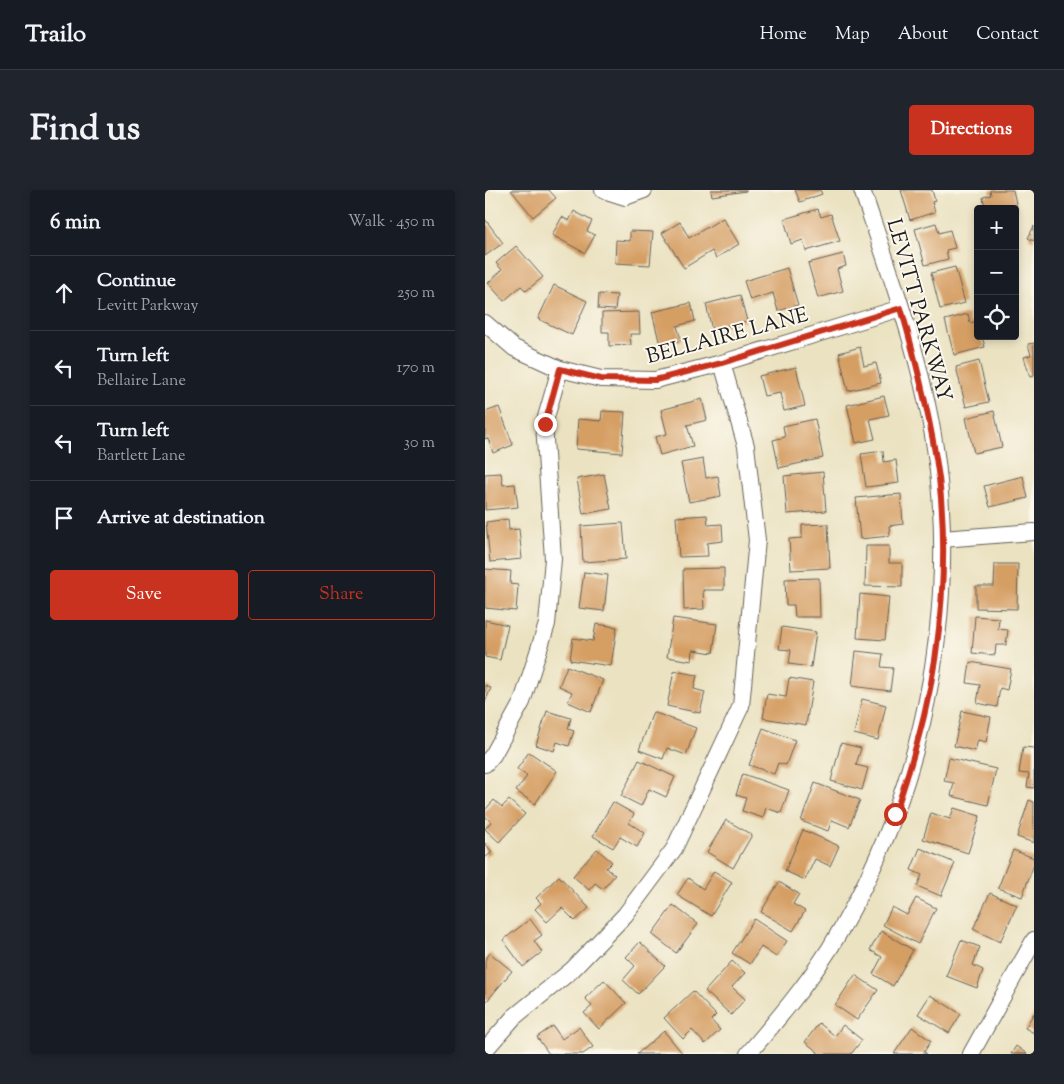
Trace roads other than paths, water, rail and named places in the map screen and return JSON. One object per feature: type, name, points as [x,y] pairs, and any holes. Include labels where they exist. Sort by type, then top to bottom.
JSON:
[{"type":"street","points":[[603,190],[625,197],[644,190]]},
{"type":"street","name":"LEVITT PARKWAY","points":[[748,1054],[795,998],[829,949],[854,907],[873,869],[895,814],[912,762],[934,666],[940,620],[942,539],[939,480],[929,416],[920,377],[901,308],[862,190]]},
{"type":"street","name":"BELLAIRE LANE","points":[[485,323],[514,348],[560,369],[601,379],[655,380],[722,363],[901,308]]},
{"type":"street","points":[[485,1050],[514,1017],[572,970],[630,908],[674,850],[741,706],[757,540],[746,446],[722,363]]},
{"type":"street","points":[[485,764],[493,755],[522,702],[547,624],[553,559],[545,424],[560,369]]},
{"type":"street","points":[[942,539],[1034,532]]},
{"type":"street","points":[[971,1054],[1034,940]]}]
